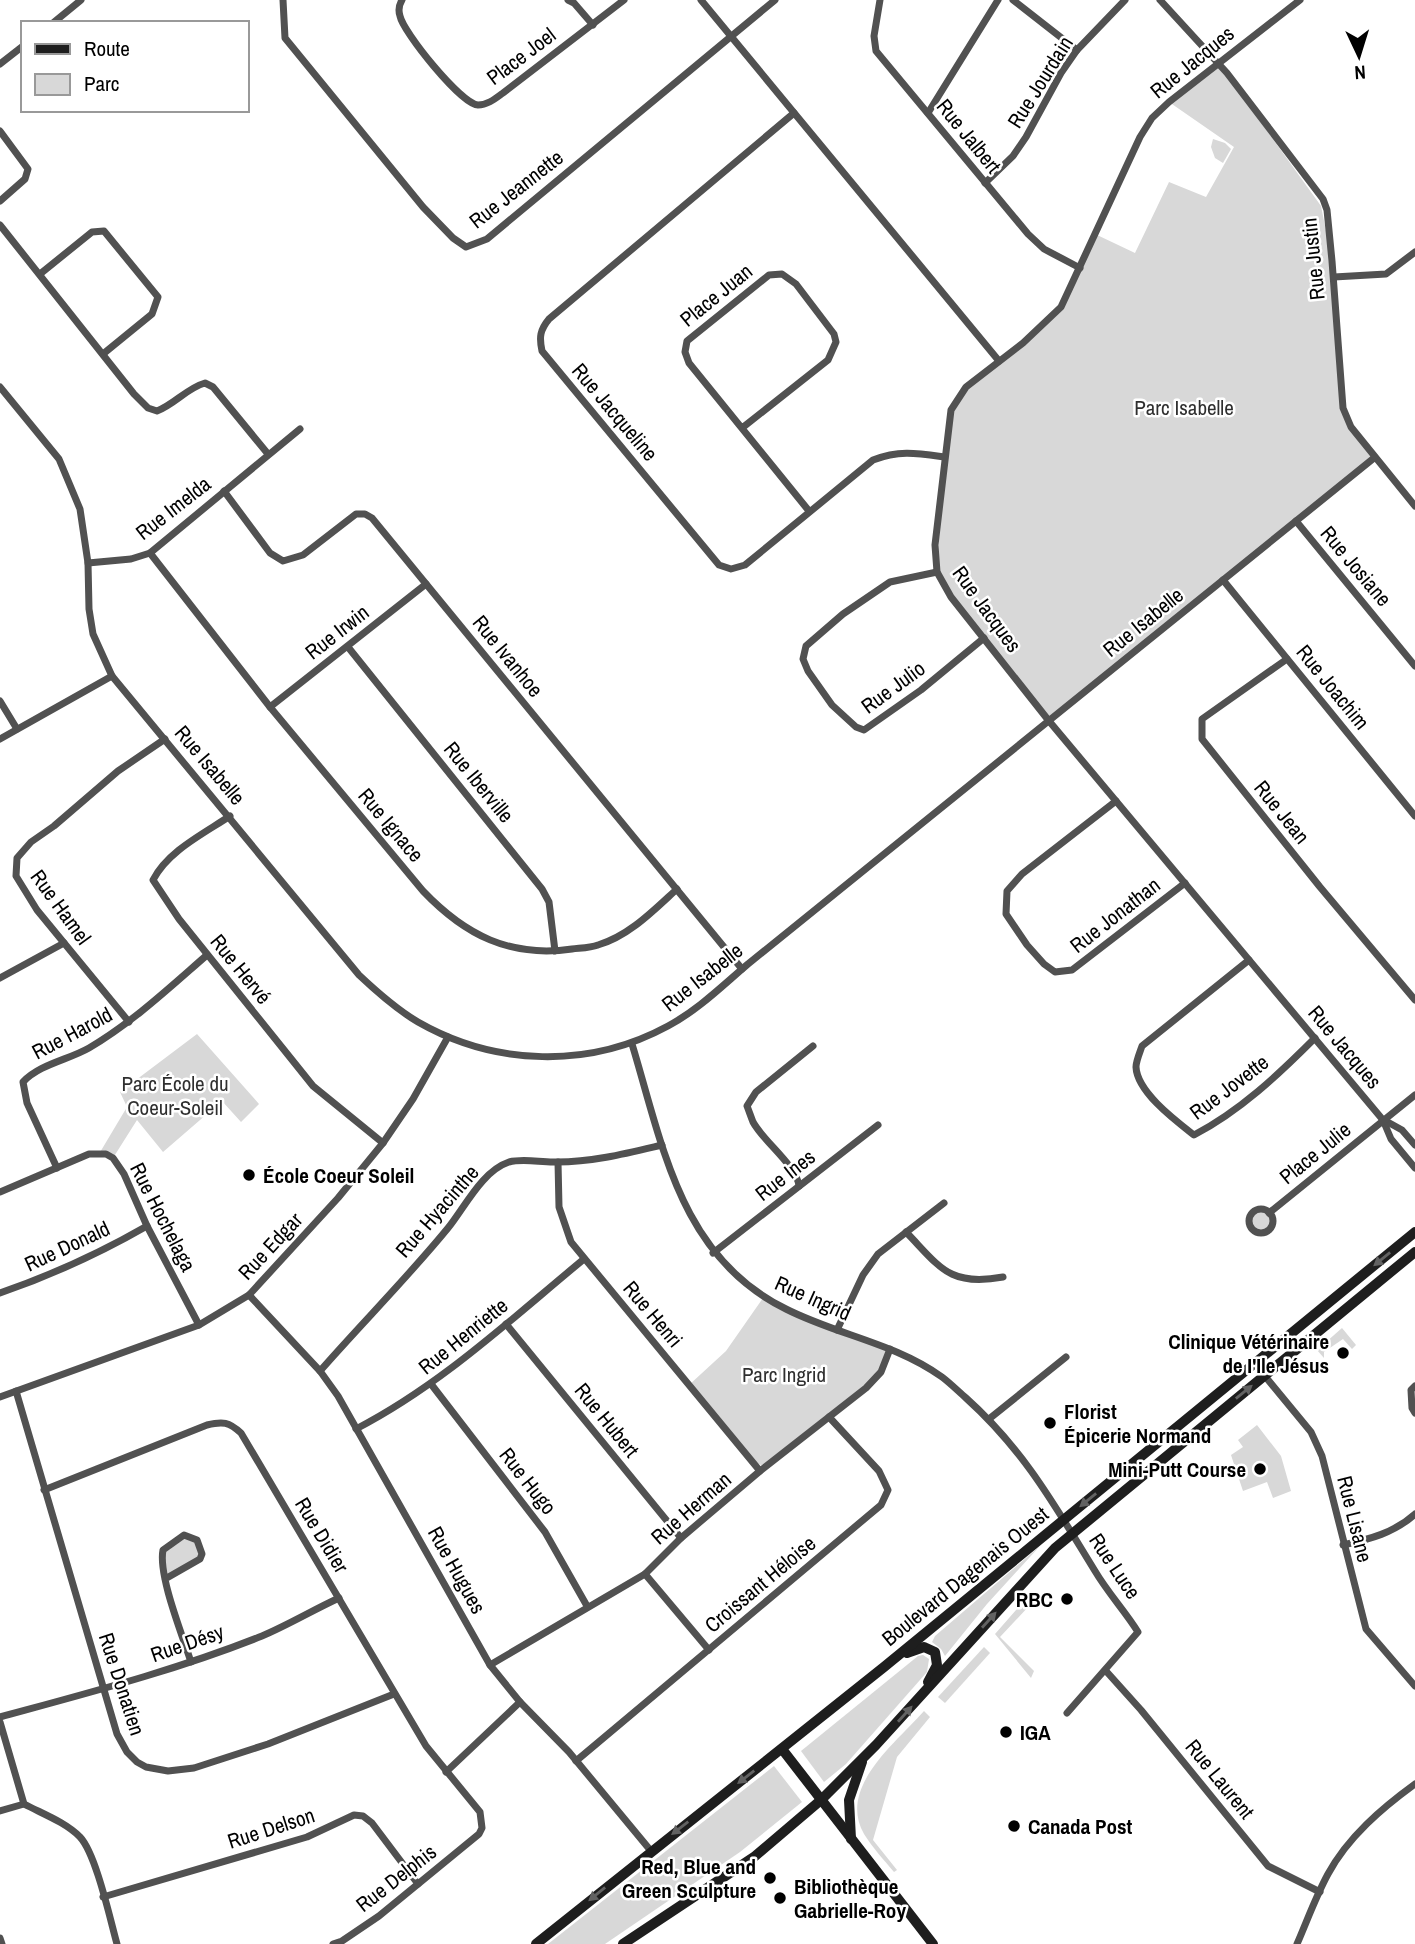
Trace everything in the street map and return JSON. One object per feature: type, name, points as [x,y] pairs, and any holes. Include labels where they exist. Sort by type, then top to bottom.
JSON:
[{"type":"main road","name":"Boulevard Dagenais Ouest","points":[[536,1944],[897,1657],[1415,1232]]},
{"type":"main road","name":"Boulevard Dagenais Ouest","points":[[623,1944],[754,1857],[821,1800],[863,1759],[1045,1557],[1415,1252]]},
{"type":"main road","points":[[897,1657],[924,1647],[934,1652],[937,1665],[920,1697]]},
{"type":"main road","points":[[782,1749],[933,1944]]},
{"type":"main road","points":[[851,1839],[849,1800],[863,1759]]},
{"type":"street","points":[[55,21],[81,0]]},
{"type":"street","name":"Rue Jeannette","points":[[283,0],[285,38],[423,207],[453,238],[467,247],[487,239],[775,0]]},
{"type":"street","name":"Place Joel","points":[[402,0],[399,5],[400,18],[446,82],[462,98],[477,105],[488,103],[503,93],[624,0]]},
{"type":"street","points":[[568,0],[575,3],[593,25]]},
{"type":"street","points":[[701,0],[999,361]]},
{"type":"street","name":"Rue Jalbert","points":[[880,0],[874,36],[876,51],[1028,234],[1044,249],[1080,268]]},
{"type":"street","points":[[929,113],[998,0]]},
{"type":"street","points":[[1013,0],[1077,50]]},
{"type":"street","name":"Rue Jourdain","points":[[985,183],[1013,156],[1077,50],[1125,0]]},
{"type":"street","name":"Rue Justin","points":[[1160,0],[1219,63],[1322,199],[1327,210],[1334,277],[1343,408],[1351,428],[1415,506]]},
{"type":"street","name":"Rue Jacques","points":[[1300,0],[1152,118],[1140,137],[1061,307],[1023,342],[966,387],[956,399],[947,423],[935,545],[937,572],[951,597],[1049,721],[1383,1120],[1391,1139],[1415,1168]]},
{"type":"street","points":[[0,64],[21,48]]},
{"type":"street","name":"Rue Jacqueline","points":[[794,113],[549,319],[541,329],[542,351],[719,565],[732,569],[745,565],[873,460],[903,452],[944,457]]},
{"type":"street","points":[[0,131],[28,169],[25,179],[0,201]]},
{"type":"street","points":[[0,225],[148,408],[157,411],[167,407],[194,386],[205,383],[213,387],[268,454]]},
{"type":"street","points":[[40,274],[92,232],[104,231],[158,296],[152,314],[103,354]]},
{"type":"street","points":[[1334,277],[1386,274],[1415,252]]},
{"type":"street","name":"Place Juan","points":[[742,428],[828,360],[836,342],[834,334],[796,284],[782,274],[769,275],[687,341],[685,352],[690,363],[742,428],[809,511]]},
{"type":"street","name":"Rue Isabelle","points":[[0,387],[59,459],[80,509],[88,563],[89,609],[93,634],[112,676],[359,975],[398,1008],[448,1037],[507,1055],[536,1057],[580,1056],[632,1044],[669,1026],[705,1003],[742,969],[1374,458]]},
{"type":"street","name":"Rue Imelda","points":[[88,563],[131,559],[150,553],[299,429]]},
{"type":"street","name":"Rue Ivanhoe","points":[[224,491],[270,553],[283,561],[303,555],[356,514],[365,514],[379,524],[742,969]]},
{"type":"street","name":"Rue Josiane","points":[[1296,521],[1415,666]]},
{"type":"street","name":"Rue Ignace","points":[[150,553],[270,707],[414,881],[442,912],[462,926],[504,946],[532,951],[599,945],[631,929],[677,889]]},
{"type":"street","name":"Rue Julio","points":[[937,572],[890,582],[843,614],[806,646],[803,659],[826,697],[856,726],[864,730],[921,690],[984,638]]},
{"type":"street","name":"Rue Joachim","points":[[1223,580],[1415,816]]},
{"type":"street","name":"Rue Irwin","points":[[270,707],[426,584]]},
{"type":"street","name":"Rue Iberville","points":[[348,647],[542,889],[549,902],[555,951]]},
{"type":"street","name":"Rue Jean","points":[[1287,659],[1202,719],[1202,739],[1320,887],[1415,1000]]},
{"type":"street","points":[[0,739],[112,676]]},
{"type":"street","points":[[0,701],[17,729]]},
{"type":"street","name":"Rue Hamel","points":[[129,1023],[37,910],[16,876],[17,858],[31,842],[54,826],[118,771],[165,739]]},
{"type":"street","name":"Rue Jonathan","points":[[1116,801],[1022,874],[1007,891],[1006,914],[1027,945],[1055,972],[1072,971],[1185,883]]},
{"type":"street","name":"Rue Hervé","points":[[230,816],[160,866],[153,880],[179,919],[313,1086],[383,1143]]},
{"type":"street","points":[[0,978],[64,943]]},
{"type":"street","name":"Rue Harold","points":[[57,1168],[27,1103],[23,1082],[30,1074],[86,1050],[129,1023],[207,955]]},
{"type":"street","name":"Rue Jovette","points":[[1249,960],[1142,1046],[1136,1066],[1139,1078],[1152,1097],[1169,1116],[1194,1135],[1219,1122],[1239,1107],[1315,1038]]},
{"type":"street","name":"Rue Edgar","points":[[0,1397],[199,1325],[249,1295],[338,1198],[383,1143],[413,1099],[448,1037]]},
{"type":"street","name":"Rue Ingrid","points":[[632,1044],[681,1199],[713,1253],[747,1285],[786,1310],[890,1349],[942,1376],[989,1419],[1031,1469],[1065,1519]]},
{"type":"street","points":[[799,1186],[799,1181],[792,1171],[753,1123],[747,1106],[756,1092],[813,1046]]},
{"type":"street","name":"Place Julie","points":[[1269,1213],[1415,1095]]},
{"type":"street","name":"Rue Jacques","points":[[1383,1120],[1402,1130],[1415,1145]]},
{"type":"street","name":"Rue Ines","points":[[713,1253],[878,1125]]},
{"type":"street","name":"Rue Hyacinthe","points":[[320,1371],[498,1168],[522,1161],[558,1162],[614,1157],[662,1145]]},
{"type":"street","name":"Rue Hochelaga","points":[[0,1192],[89,1154],[106,1154],[113,1158],[124,1174],[147,1226],[199,1325]]},
{"type":"street","name":"Rue Henri","points":[[558,1162],[559,1207],[571,1242],[761,1471]]},
{"type":"street","points":[[837,1330],[863,1275],[878,1254],[944,1203]]},
{"type":"street","name":"Rue Donald","points":[[0,1293],[98,1254],[147,1226]]},
{"type":"street","points":[[906,1232],[941,1268],[956,1278],[1003,1278]]},
{"type":"street","name":"Rue Henriette","points":[[356,1430],[402,1405],[431,1384],[584,1259]]},
{"type":"street","name":"Rue Hugues","points":[[249,1295],[320,1371],[338,1396],[490,1665],[520,1702],[576,1761],[651,1851]]},
{"type":"street","name":"Rue Hubert","points":[[506,1324],[681,1538]]},
{"type":"street","name":"Rue Herman","points":[[490,1665],[645,1574],[681,1538],[873,1380],[881,1372],[890,1349]]},
{"type":"street","points":[[989,1419],[1066,1357]]},
{"type":"street","name":"Rue Lisane","points":[[1255,1364],[1311,1432],[1316,1442],[1322,1456],[1366,1629],[1415,1686]]},
{"type":"street","name":"Rue Hugo","points":[[431,1384],[545,1532],[587,1606]]},
{"type":"street","points":[[1415,1386],[1411,1390],[1415,1413]]},
{"type":"street","name":"Rue Donatien","points":[[16,1391],[117,1734],[127,1752],[137,1762],[146,1767],[168,1771],[194,1768],[268,1744],[394,1694]]},
{"type":"street","name":"Croissant Héloise","points":[[576,1761],[881,1505],[888,1490],[880,1471],[829,1417]]},
{"type":"street","name":"Rue Didier","points":[[44,1490],[207,1424],[222,1421],[232,1424],[242,1433],[426,1746],[480,1812],[482,1828],[479,1834]]},
{"type":"street","points":[[1343,1545],[1379,1537],[1415,1514]]},
{"type":"street","name":"Rue Luce","points":[[1065,1519],[1101,1580],[1138,1632],[1106,1671]]},
{"type":"street","points":[[165,1578],[200,1559],[202,1554],[197,1540],[184,1535],[163,1550],[161,1559],[165,1578],[191,1662]]},
{"type":"street","points":[[645,1574],[709,1650]]},
{"type":"street","name":"Rue Désy","points":[[0,1717],[191,1662],[263,1635],[339,1598]]},
{"type":"street","points":[[1067,1713],[1106,1671]]},
{"type":"street","name":"Rue Laurent","points":[[1106,1671],[1268,1866],[1320,1892]]},
{"type":"street","points":[[446,1772],[520,1702]]},
{"type":"street","points":[[0,1722],[24,1804]]},
{"type":"street","points":[[1297,1944],[1329,1872],[1363,1828],[1415,1784]]},
{"type":"street","points":[[0,1811],[24,1804],[82,1839],[92,1860],[117,1944]]},
{"type":"street","name":"Rue Delson","points":[[103,1897],[307,1837],[354,1815],[363,1816],[372,1823],[418,1884]]},
{"type":"street","name":"Rue Delphis","points":[[333,1944],[342,1941],[379,1916],[479,1834]]},
{"type":"street","points":[[0,1938],[2,1944]]},
{"type":"green space","name":"Parc Isabelle","points":[[1217,61],[1321,206],[1332,261],[1343,408],[1374,458],[1049,721],[951,597],[937,572],[944,457],[956,399],[1061,307],[1095,234],[1135,253],[1169,182],[1206,197],[1234,147],[1169,102]]},
{"type":"green space","points":[[1213,139],[1225,143],[1231,149],[1223,163],[1215,158],[1211,147]]},
{"type":"green space","name":"Parc École du Coeur-Soleil","points":[[197,1034],[259,1104],[241,1122],[222,1101],[163,1152],[137,1120],[113,1158],[99,1154],[127,1107],[120,1092]]},
{"type":"green space","points":[[1261,1209],[1272,1216],[1273,1221],[1266,1232],[1261,1233],[1250,1226],[1249,1221],[1256,1210]]},
{"type":"green space","name":"Parc Ingrid","points":[[763,1298],[890,1349],[881,1372],[766,1467],[749,1460],[689,1385],[726,1351]]},
{"type":"green space","points":[[1342,1328],[1356,1345],[1352,1349],[1343,1339],[1324,1352],[1324,1358],[1317,1350]]},
{"type":"green space","name":"Mini-Putt Course","points":[[1257,1425],[1281,1456],[1291,1491],[1273,1498],[1267,1482],[1243,1491],[1231,1455],[1243,1447],[1238,1440]]},
{"type":"green space","points":[[184,1535],[197,1540],[202,1554],[165,1579],[163,1550]]},
{"type":"green space","points":[[1040,1546],[987,1604],[945,1656],[932,1642],[935,1636]]},
{"type":"green space","points":[[1024,1601],[1030,1605],[1000,1637],[1034,1671],[1031,1678],[995,1634]]},
{"type":"green space","points":[[984,1647],[990,1653],[945,1703],[938,1697]]},
{"type":"green space","points":[[923,1655],[929,1659],[927,1672],[846,1764],[824,1782],[801,1751],[918,1656]]},
{"type":"green space","points":[[924,1711],[930,1717],[897,1757],[873,1840],[897,1870],[894,1872],[864,1834],[858,1816],[858,1799],[874,1766]]},
{"type":"green space","points":[[774,1766],[802,1802],[740,1852],[605,1944],[548,1944]]},
{"type":"place","name":"École Coeur Soleil","points":[[249,1175]]},
{"type":"place","name":"Clinique Vétérinaire de I'Ile Jésus","points":[[1343,1353]]},
{"type":"place","name":"Florist Épicerie Normand","points":[[1050,1423]]},
{"type":"place","name":"Mini-Putt Course","points":[[1260,1469]]},
{"type":"place","name":"RBC","points":[[1067,1599]]},
{"type":"place","name":"IGA","points":[[1006,1732]]},
{"type":"place","name":"Canada Post","points":[[1014,1826]]},
{"type":"place","name":"Red, Blue and Green Sculpture","points":[[770,1878]]},
{"type":"place","name":"Bibliothèque Gabrielle-Roy","points":[[780,1898]]}]
